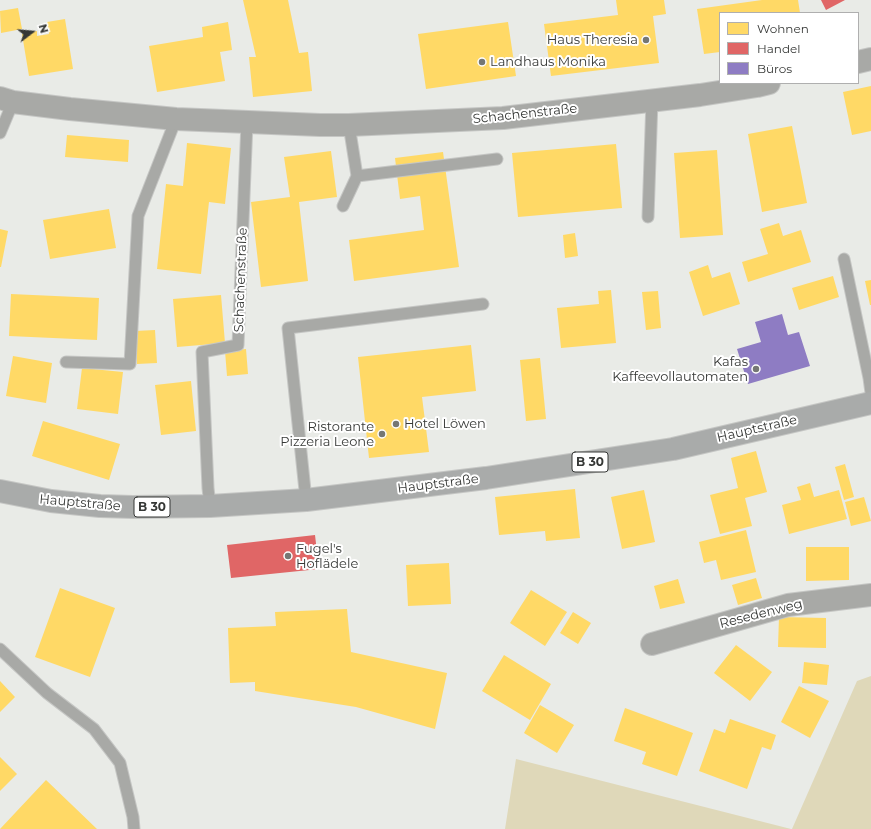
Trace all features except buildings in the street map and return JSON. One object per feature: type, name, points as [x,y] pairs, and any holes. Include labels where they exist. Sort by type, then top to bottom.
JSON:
[{"type":"main road","name":"Hauptstraße","points":[[0,491],[51,502],[133,507],[210,506],[306,500],[486,478],[673,449],[871,403]]},
{"type":"street","points":[[859,62],[871,59]]},
{"type":"street","name":"Schachenstraße","points":[[6,100],[70,109],[176,119],[349,125],[503,118],[700,95],[765,84]]},
{"type":"street","name":"Resedenweg","points":[[652,644],[788,605],[871,595]]},
{"type":"lane","points":[[0,133],[6,100]]},
{"type":"lane","points":[[648,217],[652,100]]},
{"type":"lane","points":[[66,362],[130,364],[138,216],[176,119]]},
{"type":"lane","name":"Schachenstraße","points":[[210,506],[202,352],[238,345],[247,122]]},
{"type":"lane","points":[[344,206],[357,176],[349,125]]},
{"type":"lane","points":[[357,176],[498,159]]},
{"type":"lane","points":[[844,258],[871,393]]},
{"type":"lane","points":[[306,500],[288,328],[483,304]]},
{"type":"lane","points":[[0,649],[47,693],[94,729],[120,764],[134,817],[134,829]]},
{"type":"shaded area","points":[[871,676],[871,829],[792,829],[857,681]]},
{"type":"shaded area","points":[[516,759],[791,829],[505,829]]},
{"type":"place","name":"Haus Theresia","points":[[646,40]]},
{"type":"place","name":"Landhaus Monika","points":[[482,62]]},
{"type":"place","name":"Kafas Kaffeevollautomaten","points":[[756,369]]},
{"type":"place","name":"Hotel Löwen","points":[[396,424]]},
{"type":"place","name":"Ristorante Pizzeria Leone","points":[[382,434]]},
{"type":"place","name":"Fugel's Hoflädele","points":[[288,556]]}]
